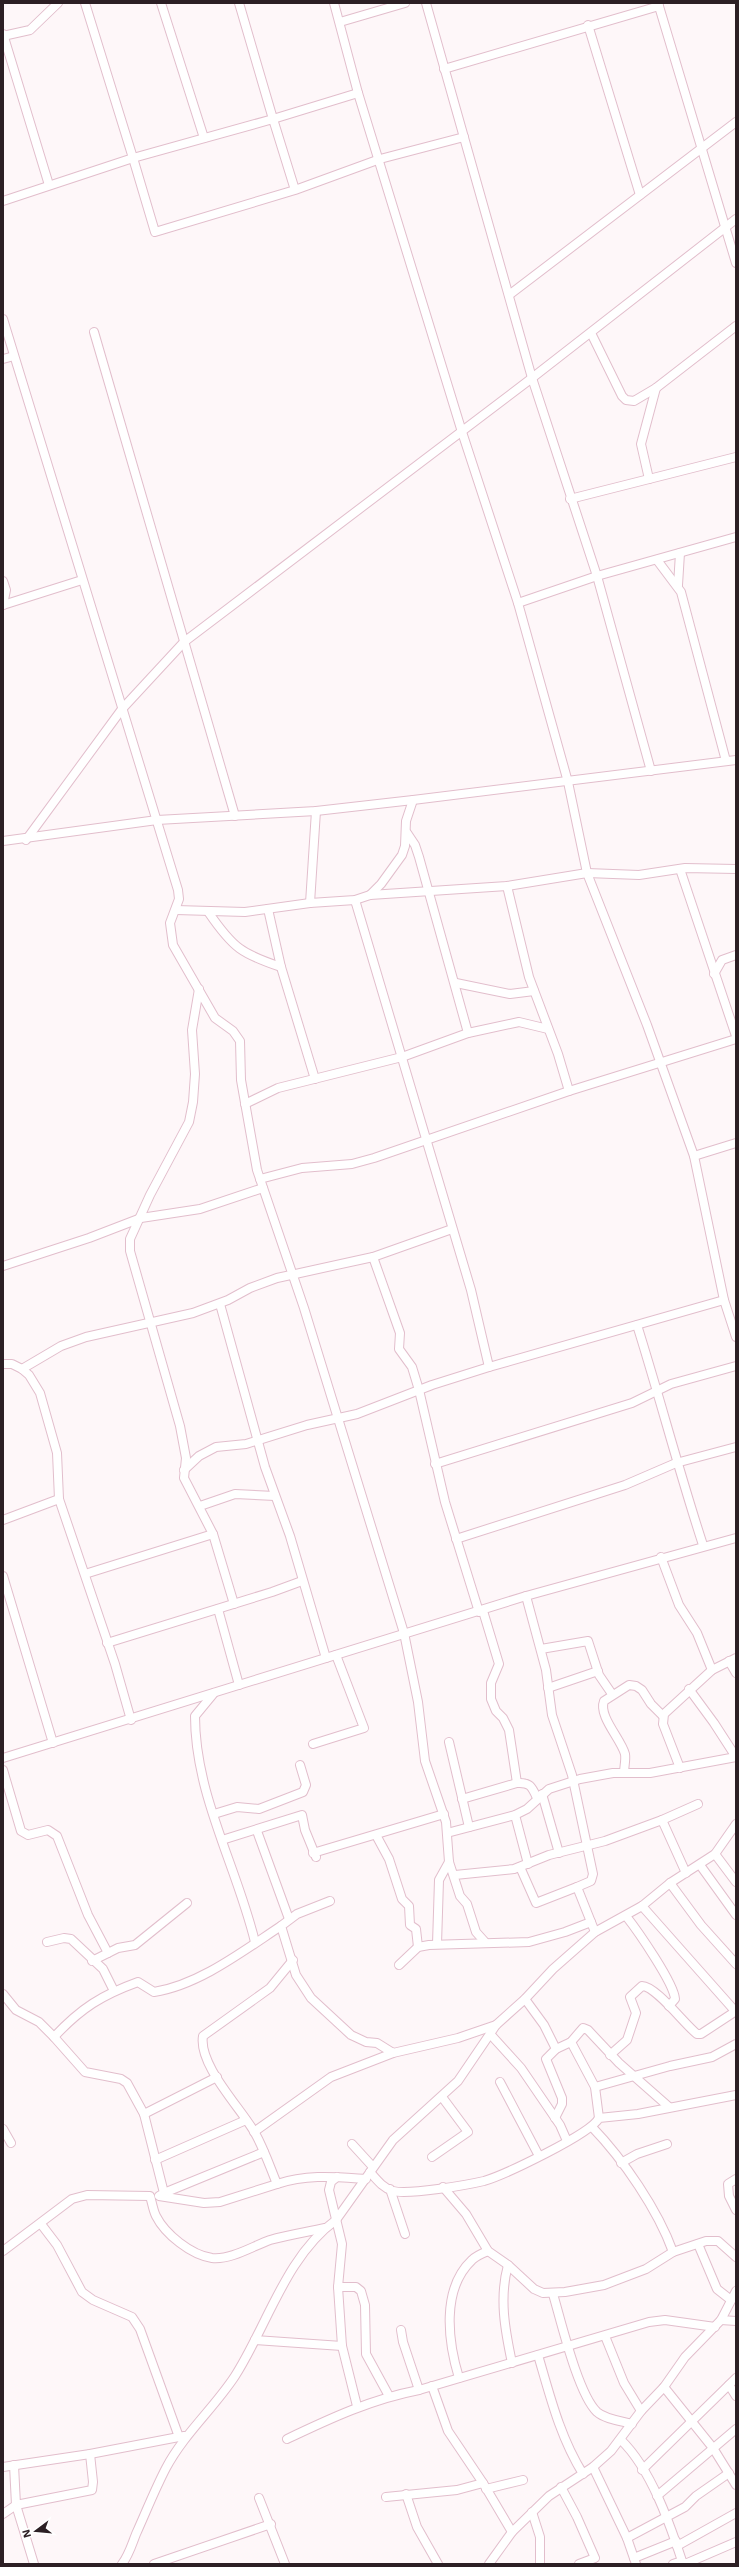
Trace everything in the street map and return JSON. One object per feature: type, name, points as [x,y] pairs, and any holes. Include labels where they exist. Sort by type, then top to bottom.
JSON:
[{"type":"street","points":[[49,185],[3,35],[30,30],[58,3]]},
{"type":"street","points":[[85,3],[155,232],[295,190],[380,159],[464,137]]},
{"type":"street","points":[[161,3],[204,138]]},
{"type":"street","points":[[239,3],[295,190]]},
{"type":"street","points":[[334,3],[358,93],[380,159],[462,432],[518,603],[568,782],[587,873],[694,1156],[724,1300],[736,1337]]},
{"type":"street","points":[[340,22],[405,3]]},
{"type":"street","points":[[426,3],[532,378],[596,576],[651,771]]},
{"type":"street","points":[[444,69],[659,4],[736,263]]},
{"type":"street","points":[[588,25],[640,195]]},
{"type":"street","points":[[3,201],[133,158],[273,119],[358,93]]},
{"type":"street","points":[[509,295],[736,122]]},
{"type":"street","points":[[26,840],[122,709],[184,642],[462,432],[736,219]]},
{"type":"street","points":[[3,319],[179,897],[176,910],[170,924],[172,945],[215,1018],[238,1038],[240,1046],[241,1080],[260,1178],[338,1418],[404,1634],[418,1702],[425,1761],[444,1814],[449,1862],[455,1874],[460,1896],[465,1900],[476,1932],[485,1942]]},
{"type":"street","points":[[591,332],[626,400],[634,401],[656,388],[736,326]]},
{"type":"street","points":[[94,332],[235,816]]},
{"type":"street","points":[[3,359],[14,356]]},
{"type":"street","points":[[649,479],[641,444],[656,388]]},
{"type":"street","points":[[570,499],[736,457]]},
{"type":"street","points":[[518,603],[596,576],[658,560],[736,537]]},
{"type":"street","points":[[680,553],[678,585],[726,761]]},
{"type":"street","points":[[658,560],[678,585]]},
{"type":"street","points":[[3,581],[6,590],[3,605],[82,580]]},
{"type":"street","points":[[3,841],[26,840],[156,820],[316,811],[568,782],[736,760]]},
{"type":"street","points":[[370,895],[381,884],[402,855],[407,832],[406,821],[413,800]]},
{"type":"street","points":[[310,903],[316,811]]},
{"type":"street","points":[[407,832],[415,845],[427,892],[456,983],[468,1032]]},
{"type":"street","points":[[176,910],[210,913],[268,909],[310,903],[355,900],[370,895],[507,886],[587,873],[639,875],[680,869],[736,869]]},
{"type":"street","points":[[680,869],[736,1036]]},
{"type":"street","points":[[507,886],[534,991],[568,1091]]},
{"type":"street","points":[[355,900],[471,1290],[489,1367]]},
{"type":"street","points":[[268,909],[281,967],[315,1079]]},
{"type":"street","points":[[210,913],[233,945],[257,959],[281,967]]},
{"type":"street","points":[[714,974],[722,960],[736,955]]},
{"type":"street","points":[[456,983],[510,994],[534,991]]},
{"type":"street","points":[[199,989],[192,1030],[195,1074],[193,1102],[188,1122],[150,1195],[141,1218],[130,1239],[130,1251],[149,1322],[180,1426],[186,1458],[184,1470],[186,1486],[200,1506],[213,1534],[234,1604]]},
{"type":"street","points":[[245,1104],[278,1088],[402,1057],[468,1032],[519,1022],[548,1029]]},
{"type":"street","points":[[260,1178],[312,1166],[352,1164],[568,1091],[736,1039]]},
{"type":"street","points":[[694,1156],[736,1143]]},
{"type":"street","points":[[3,1266],[89,1238],[141,1218],[200,1209],[263,1188]]},
{"type":"street","points":[[22,1369],[69,1343],[149,1322],[193,1313],[220,1304],[250,1288],[292,1273],[373,1257],[452,1230]]},
{"type":"street","points":[[373,1257],[400,1333],[399,1349],[401,1356],[410,1364],[419,1390],[435,1464],[456,1538],[499,1664],[491,1683],[491,1699],[496,1711],[505,1721],[512,1738],[517,1783]]},
{"type":"street","points":[[184,1470],[208,1450],[258,1441],[383,1405],[419,1390],[489,1367],[724,1300]]},
{"type":"street","points":[[220,1304],[258,1441],[275,1496],[290,1536],[302,1581],[326,1658]]},
{"type":"street","points":[[637,1325],[657,1391],[676,1463],[703,1545]]},
{"type":"street","points":[[3,1364],[12,1364],[22,1369],[29,1375],[40,1393],[52,1433],[58,1464],[59,1499],[86,1574],[131,1720]]},
{"type":"street","points":[[435,1464],[621,1407],[671,1384],[736,1366]]},
{"type":"street","points":[[456,1538],[625,1485],[676,1463],[736,1447]]},
{"type":"street","points":[[200,1506],[235,1494],[275,1496]]},
{"type":"street","points":[[3,1520],[59,1499]]},
{"type":"street","points":[[86,1574],[213,1534]]},
{"type":"street","points":[[3,1758],[131,1720],[404,1634],[481,1612],[526,1596],[703,1545],[736,1538]]},
{"type":"street","points":[[661,1557],[679,1605],[697,1633],[712,1670]]},
{"type":"street","points":[[3,1576],[7,1599],[53,1743]]},
{"type":"street","points":[[107,1643],[234,1604],[302,1581]]},
{"type":"street","points":[[515,1815],[524,1865],[536,1903],[588,1883],[594,1877],[573,1781],[552,1715],[541,1649],[526,1596]]},
{"type":"street","points":[[218,1609],[239,1685]]},
{"type":"street","points":[[541,1649],[588,1640],[598,1671],[612,1694]]},
{"type":"street","points":[[313,1744],[364,1728],[336,1655]]},
{"type":"street","points":[[680,1768],[663,1724],[663,1716],[689,1689],[712,1670],[732,1660],[736,1672]]},
{"type":"street","points":[[548,1688],[598,1671]]},
{"type":"street","points":[[624,1773],[625,1754],[602,1706],[604,1701],[612,1694],[629,1685],[636,1686],[642,1690],[651,1704],[663,1716]]},
{"type":"street","points":[[447,1833],[515,1815],[527,1809],[540,1796],[573,1781],[601,1774],[650,1773],[736,1757],[689,1689]]},
{"type":"street","points":[[215,1693],[195,1716],[197,1752],[222,1840],[246,1905],[255,1942]]},
{"type":"street","points":[[449,1742],[469,1827]]},
{"type":"street","points":[[214,1814],[237,1807],[259,1809],[303,1792],[306,1786],[300,1765]]},
{"type":"street","points":[[3,1770],[21,1831],[28,1835],[48,1830],[57,1836],[88,1915],[108,1953]]},
{"type":"street","points":[[462,1799],[517,1783],[531,1785],[540,1796],[558,1853]]},
{"type":"street","points":[[455,1874],[524,1865],[662,1820],[698,1804]]},
{"type":"street","points":[[222,1840],[257,1831],[302,1814],[315,1855],[444,1814]]},
{"type":"street","points":[[662,1820],[686,1873]]},
{"type":"street","points":[[123,2564],[163,2474],[183,2437],[234,2376],[255,2340],[270,2305],[301,2258],[324,2228],[336,2220],[393,2140],[412,2121],[442,2097],[458,2081],[496,2025],[525,1999],[553,1969],[595,1932],[642,1906],[670,1883],[715,1854],[736,1826]]},
{"type":"street","points":[[257,1831],[289,1919]]},
{"type":"street","points":[[376,1835],[389,1859],[402,1899],[409,1906],[410,1924],[416,1928],[418,1947]]},
{"type":"street","points":[[715,1854],[736,1882]]},
{"type":"street","points":[[437,1944],[439,1880],[449,1862]]},
{"type":"street","points":[[700,1865],[736,1915]]},
{"type":"street","points":[[670,1883],[701,1926],[736,1964]]},
{"type":"street","points":[[577,1887],[595,1932]]},
{"type":"street","points":[[54,2036],[84,2007],[114,1991],[138,1982],[154,1992],[166,1990],[218,1966],[281,1926],[289,1919],[330,1901]]},
{"type":"street","points":[[92,1961],[108,1953],[134,1945],[187,1903]]},
{"type":"street","points":[[610,2055],[627,2040],[636,2013],[630,1999],[631,1994],[645,1985],[699,2035],[736,2011],[642,1906]]},
{"type":"street","points":[[626,1916],[658,1964],[674,1993],[675,1999],[669,2006]]},
{"type":"street","points":[[399,1965],[418,1947],[437,1944],[529,1942],[591,1922]]},
{"type":"street","points":[[281,1926],[293,1960],[296,1975],[308,1994],[351,2035],[366,2042],[377,2043],[394,2053]]},
{"type":"street","points":[[47,1942],[71,1939],[92,1961],[103,1969],[114,1991]]},
{"type":"street","points":[[277,2184],[254,2132],[217,2077],[203,2052],[204,2036],[270,1988],[293,1960]]},
{"type":"street","points":[[3,1994],[16,2010],[39,2022],[54,2036],[85,2072],[121,2079],[127,2083],[144,2114],[162,2195]]},
{"type":"street","points":[[525,1999],[544,2025],[556,2049]]},
{"type":"street","points":[[254,2132],[331,2077],[394,2053],[458,2038],[496,2025]]},
{"type":"street","points":[[555,2118],[562,2104],[562,2098],[546,2060],[556,2049],[571,2042],[581,2029],[584,2028],[610,2055],[669,2107]]},
{"type":"street","points":[[490,2035],[521,2068],[555,2118],[567,2141]]},
{"type":"street","points":[[571,2042],[595,2087],[599,2118]]},
{"type":"street","points":[[595,2087],[712,2057],[736,2044]]},
{"type":"street","points":[[144,2114],[217,2077]]},
{"type":"street","points":[[500,2082],[539,2156]]},
{"type":"street","points":[[352,2144],[370,2173],[379,2183],[390,2189],[406,2192],[483,2181],[516,2168],[567,2141],[592,2127],[599,2118],[736,2095]]},
{"type":"street","points":[[432,2157],[468,2132],[442,2097]]},
{"type":"street","points":[[155,2160],[246,2120]]},
{"type":"street","points":[[592,2127],[621,2163],[656,2217],[673,2252]]},
{"type":"street","points":[[3,2129],[11,2143]]},
{"type":"street","points":[[621,2163],[637,2154],[667,2144]]},
{"type":"street","points":[[162,2195],[264,2152]]},
{"type":"street","points":[[3,2251],[41,2224],[72,2199],[87,2195],[162,2195],[204,2203],[220,2202],[297,2178],[319,2175],[337,2177],[370,2173]]},
{"type":"street","points":[[337,2177],[331,2182],[329,2190],[342,2244],[338,2287],[342,2346],[357,2406]]},
{"type":"street","points":[[736,2179],[728,2184],[729,2196],[736,2210]]},
{"type":"street","points":[[443,2187],[466,2214],[488,2251],[508,2265],[538,2292],[553,2294],[588,2289],[627,2278],[646,2269],[673,2252],[698,2244],[718,2241],[736,2257]]},
{"type":"street","points":[[390,2189],[405,2234]]},
{"type":"street","points":[[150,2196],[156,2216],[162,2225],[180,2242],[197,2253],[211,2258],[223,2257],[272,2240],[324,2228]]},
{"type":"street","points":[[41,2224],[57,2245],[82,2292],[93,2300],[132,2318],[140,2329],[183,2437]]},
{"type":"street","points":[[698,2244],[717,2289],[732,2300]]},
{"type":"street","points":[[459,2378],[450,2330],[452,2298],[461,2274],[472,2259],[488,2251]]},
{"type":"street","points":[[508,2265],[504,2280],[503,2301],[512,2363]]},
{"type":"street","points":[[338,2287],[356,2287],[361,2291],[365,2304],[366,2354],[389,2396]]},
{"type":"street","points":[[489,2564],[512,2532],[532,2512],[561,2487],[593,2467],[620,2440],[641,2411],[664,2387],[685,2357],[721,2320],[736,2291]]},
{"type":"street","points":[[553,2294],[569,2347],[584,2388],[596,2411],[604,2416],[632,2424]]},
{"type":"street","points":[[287,2438],[357,2406],[389,2396],[419,2390],[659,2320],[715,2327]]},
{"type":"street","points":[[721,2320],[736,2321]]},
{"type":"street","points":[[401,2330],[403,2342],[419,2390]]},
{"type":"street","points":[[605,2336],[624,2383],[641,2411]]},
{"type":"street","points":[[255,2340],[342,2346]]},
{"type":"street","points":[[538,2355],[561,2430],[583,2474]]},
{"type":"street","points":[[642,2470],[692,2419],[736,2378]]},
{"type":"street","points":[[729,2385],[736,2396]]},
{"type":"street","points":[[432,2386],[448,2431],[485,2486],[512,2532]]},
{"type":"street","points":[[664,2387],[692,2419],[713,2448],[736,2485]]},
{"type":"street","points":[[657,2496],[736,2429]]},
{"type":"street","points":[[3,2467],[90,2454],[183,2437]]},
{"type":"street","points":[[620,2440],[629,2447],[657,2496],[677,2543],[683,2563]]},
{"type":"street","points":[[3,2514],[16,2504],[92,2490],[93,2482],[90,2454]]},
{"type":"street","points":[[14,2465],[16,2504],[34,2564]]},
{"type":"street","points":[[593,2467],[627,2538],[635,2561],[677,2543],[736,2513]]},
{"type":"street","points":[[627,2538],[686,2507],[696,2496],[729,2473]]},
{"type":"street","points":[[386,2497],[457,2490],[523,2480]]},
{"type":"street","points":[[561,2487],[577,2517],[596,2561],[579,2564]]},
{"type":"street","points":[[406,2494],[417,2527],[438,2564]]},
{"type":"street","points":[[260,2498],[285,2564]]},
{"type":"street","points":[[532,2512],[540,2537],[540,2564]]},
{"type":"street","points":[[154,2564],[271,2524]]},
{"type":"street","points":[[673,2564],[683,2563],[736,2542]]}]
